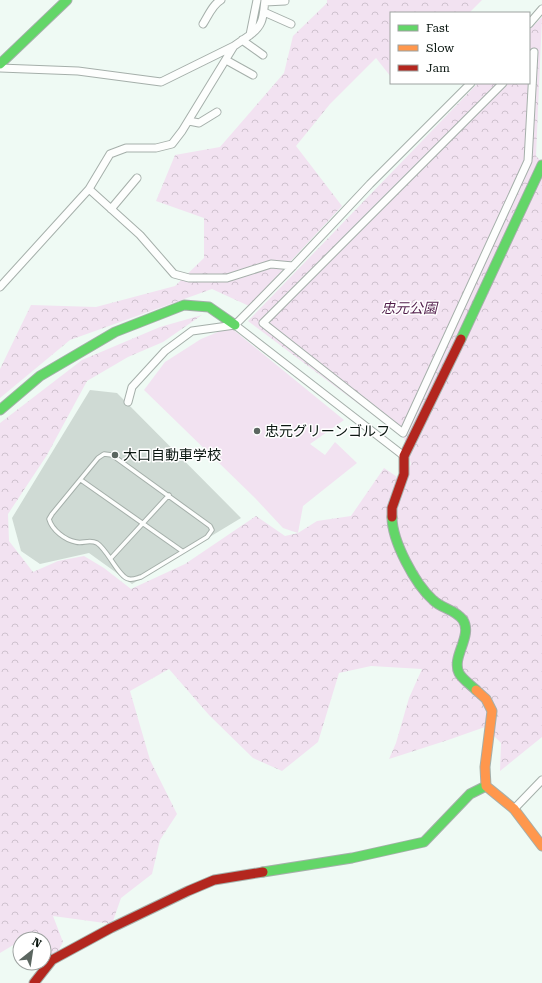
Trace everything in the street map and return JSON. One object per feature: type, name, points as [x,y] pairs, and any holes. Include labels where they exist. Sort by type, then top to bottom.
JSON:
[{"type":"street","points":[[0,64],[67,0]]},
{"type":"street","points":[[203,24],[213,8],[222,0]]},
{"type":"street","points":[[250,35],[257,0]]},
{"type":"street","points":[[0,68],[78,71],[161,82],[234,46],[250,35],[260,26],[265,1],[285,1]]},
{"type":"street","points":[[530,23],[542,9]]},
{"type":"street","points":[[264,12],[291,24]]},
{"type":"street","points":[[242,40],[263,54]]},
{"type":"street","points":[[0,288],[89,189],[110,154],[126,148],[156,148],[172,144],[189,121],[234,46]]},
{"type":"street","points":[[502,84],[263,324],[404,433],[528,161],[534,52],[530,56]]},
{"type":"street","points":[[226,60],[253,75]]},
{"type":"street","points":[[128,402],[132,388],[165,351],[192,331],[235,324],[293,266],[370,184],[470,84]]},
{"type":"street","points":[[189,121],[199,123],[217,112]]},
{"type":"street","points":[[542,165],[457,348],[404,456],[404,474],[392,508],[392,524],[404,560],[417,582],[433,601],[455,612],[465,625],[466,629],[457,665],[459,674],[486,699],[492,711],[485,767],[486,786],[514,809],[542,846]]},
{"type":"street","points":[[111,209],[137,178]]},
{"type":"street","points":[[89,189],[140,235],[174,274],[189,278],[227,278],[271,264],[293,266]]},
{"type":"street","points":[[0,410],[40,376],[115,332],[184,305],[209,307],[235,324],[404,456]]},
{"type":"street","points":[[514,809],[542,780]]},
{"type":"street","points":[[34,983],[52,960],[111,928],[214,880],[352,858],[424,842],[470,794],[486,786]]},
{"type":"lane","points":[[104,454],[112,455],[169,495],[210,526],[212,530],[207,537],[141,577],[131,580],[127,579],[122,575],[101,546],[90,541],[77,543],[65,538],[50,523],[49,519],[52,514],[80,480],[98,458],[104,454]]},
{"type":"lane","points":[[80,480],[182,551]]},
{"type":"lane","points":[[111,558],[144,524],[169,495]]},
{"type":"green space","points":[[327,0],[482,0],[470,12],[390,12],[390,76],[376,58],[330,104],[296,146],[342,206],[249,306],[212,289],[70,340],[0,398],[0,369],[31,305],[96,307],[175,286],[204,258],[204,218],[156,201],[175,155],[220,147],[284,73],[293,36],[327,3]]},
{"type":"green space","name":"忠元公園","points":[[542,17],[536,156],[542,162],[542,737],[500,771],[501,743],[485,727],[389,759],[396,743],[409,698],[422,669],[371,666],[339,673],[318,742],[282,771],[253,758],[209,715],[169,669],[130,691],[150,760],[177,814],[160,840],[152,874],[121,898],[112,924],[53,916],[63,942],[52,963],[52,931],[12,931],[12,946],[0,953],[0,423],[82,360],[160,327],[202,315],[163,342],[128,357],[87,381],[47,455],[8,514],[9,541],[33,572],[58,561],[84,556],[104,568],[131,589],[185,564],[256,516],[285,536],[298,533],[317,521],[351,516],[384,468],[403,481],[411,464],[404,438],[248,321],[477,84],[530,84],[530,29]]},
{"type":"green space","name":"忠元グリーンゴルフ","points":[[230,327],[344,420],[310,444],[325,455],[335,442],[357,463],[303,506],[298,533],[283,528],[255,498],[144,390],[165,362],[201,339]]},
{"type":"building","name":"大口自動車学校","points":[[90,390],[117,393],[241,518],[132,584],[89,553],[40,564],[21,551],[12,518]]},
{"type":"traffic: fast","points":[[0,64],[67,0]]},
{"type":"traffic: fast","points":[[461,339],[542,165]]},
{"type":"traffic: fast","points":[[0,410],[40,376],[115,332],[184,305],[209,307],[235,325]]},
{"type":"traffic: fast","points":[[392,517],[393,527],[400,550],[419,584],[433,600],[460,616],[463,620],[465,633],[459,653],[457,667],[464,680],[476,690]]},
{"type":"traffic: fast","points":[[263,872],[352,858],[424,842],[470,794],[486,786]]},
{"type":"traffic: slow","points":[[476,690],[486,699],[492,711],[485,767],[486,786],[514,809],[542,846]]},
{"type":"traffic: jam","points":[[392,517],[392,508],[404,474],[404,456],[461,339]]},
{"type":"traffic: jam","points":[[34,983],[52,960],[111,928],[214,880],[263,872]]},
{"type":"place","name":"忠元グリーンゴルフ","points":[[257,431]]},
{"type":"place","name":"大口自動車学校","points":[[115,455]]}]
